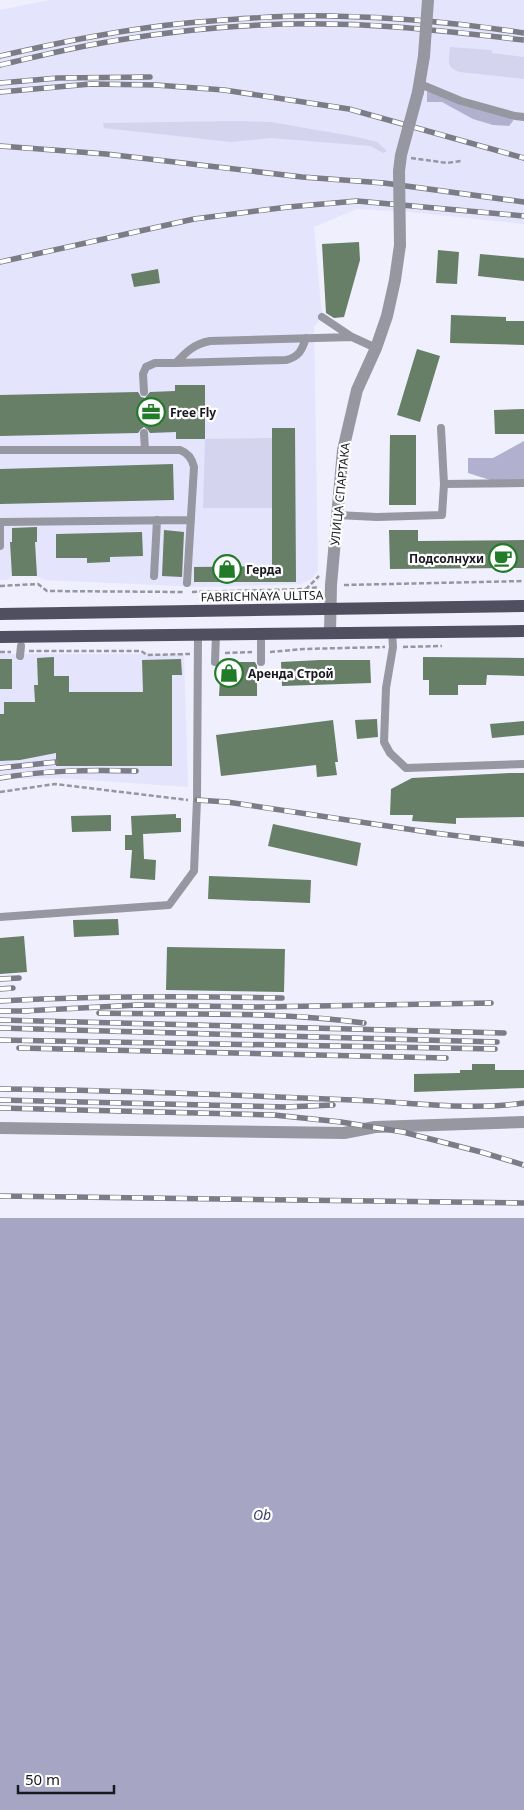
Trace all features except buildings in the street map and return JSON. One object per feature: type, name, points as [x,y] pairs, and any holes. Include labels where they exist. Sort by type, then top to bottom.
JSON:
[{"type":"main road","name":"FABRICHNAYA ULITSA","points":[[0,614],[524,606]]},
{"type":"main road","points":[[0,637],[305,632],[524,631]]},
{"type":"street","name":"УЛИЦА СПАРТАКА","points":[[330,632],[336,515],[343,450],[357,390],[376,348],[387,316],[395,280],[400,245],[399,171],[401,155],[419,88],[424,56],[428,0]]},
{"type":"street","points":[[0,1128],[344,1133],[375,1128],[524,1122]]},
{"type":"lane","points":[[419,88],[524,117]]},
{"type":"lane","points":[[322,317],[352,338],[376,348]]},
{"type":"lane","points":[[144,392],[143,374],[146,368],[155,363],[286,360],[294,358],[301,352],[306,338]]},
{"type":"lane","points":[[176,363],[190,348],[210,341],[352,338]]},
{"type":"lane","points":[[336,515],[377,517],[442,515],[444,484],[441,428]]},
{"type":"lane","points":[[144,433],[145,450]]},
{"type":"lane","points":[[0,450],[180,450],[189,455],[194,467],[187,583]]},
{"type":"lane","points":[[444,484],[524,483]]},
{"type":"lane","points":[[154,576],[157,520]]},
{"type":"lane","points":[[0,546],[0,522],[191,520]]},
{"type":"lane","points":[[392,632],[393,647],[386,688],[384,742],[390,753],[406,768],[524,764]]},
{"type":"lane","points":[[261,633],[261,662]]},
{"type":"lane","points":[[0,917],[169,904],[194,871],[198,634]]},
{"type":"lane","points":[[215,662],[216,634]]},
{"type":"lane","points":[[20,656],[21,646]]},
{"type":"path","points":[[410,158],[447,163],[461,161]]},
{"type":"path","points":[[306,609],[306,589],[320,575]]},
{"type":"path","points":[[0,586],[38,584],[47,591],[154,592],[306,589],[331,585],[524,581]]},
{"type":"path","points":[[304,649],[305,632]]},
{"type":"path","points":[[0,792],[55,784],[181,800],[196,800]]},
{"type":"shaded area","points":[[49,0],[524,0],[524,224],[410,212],[357,209],[314,227],[322,317],[314,327],[318,571],[311,579],[301,584],[202,587],[45,580],[36,576],[12,576],[7,580],[0,580],[0,10]]},
{"type":"shaded area","points":[[450,47],[492,50],[492,53],[524,57],[524,79],[455,70],[449,63]]},
{"type":"shaded area","points":[[430,89],[513,117],[513,121],[509,126],[493,125],[473,119],[442,102],[427,102],[427,92]]},
{"type":"shaded area","points":[[271,122],[357,137],[377,142],[387,151],[383,153],[370,146],[270,138],[231,142],[104,128],[103,123]]},
{"type":"shaded area","points":[[272,438],[272,508],[203,508],[205,439]]},
{"type":"shaded area","points":[[524,441],[524,487],[512,487],[468,473],[468,458],[493,458]]},
{"type":"shaded area","points":[[0,654],[184,654],[188,787],[59,778],[0,779]]},
{"type":"water","name":"Ob","points":[[0,1218],[524,1218],[524,1810],[0,1810]]},
{"type":"railway","points":[[0,56],[116,32],[187,23],[277,17],[331,16],[403,19],[452,23],[524,33]]},
{"type":"railway","points":[[0,65],[119,40],[222,27],[257,25],[361,25],[524,40]]},
{"type":"railway","points":[[0,83],[58,78],[150,77]]},
{"type":"railway","points":[[0,92],[91,84],[156,85],[224,90],[349,109],[524,158]]},
{"type":"railway","points":[[0,146],[106,154],[302,177],[384,183],[524,202]]},
{"type":"railway","points":[[0,262],[194,219],[288,207],[357,201],[524,216]]},
{"type":"railway","points":[[0,768],[56,762]]},
{"type":"railway","points":[[0,778],[68,771],[136,771]]},
{"type":"railway","points":[[197,800],[227,802],[434,833],[524,844]]},
{"type":"railway","points":[[0,979],[19,978]]},
{"type":"railway","points":[[0,989],[13,988]]},
{"type":"railway","points":[[0,1001],[141,997],[282,998]]},
{"type":"railway","points":[[23,1011],[138,1005],[259,1007],[491,1003]]},
{"type":"railway","points":[[0,1011],[29,1011]]},
{"type":"railway","points":[[99,1013],[265,1015],[364,1023]]},
{"type":"railway","points":[[0,1020],[504,1033]]},
{"type":"railway","points":[[0,1028],[497,1042]]},
{"type":"railway","points":[[0,1040],[495,1049]]},
{"type":"railway","points":[[19,1048],[446,1058]]},
{"type":"railway","points":[[0,1089],[88,1090],[460,1106],[524,1103]]},
{"type":"railway","points":[[0,1100],[286,1107],[333,1105]]},
{"type":"railway","points":[[0,1108],[274,1115],[341,1122],[403,1132],[524,1165]]},
{"type":"railway","points":[[0,1196],[524,1203]]},
{"type":"place","name":"Free Fly","points":[[151,412]]},
{"type":"place","name":"Подсолнухи","points":[[503,558]]},
{"type":"place","name":"Герда","points":[[227,569]]},
{"type":"place","name":"Аренда Строй","points":[[229,673]]}]
